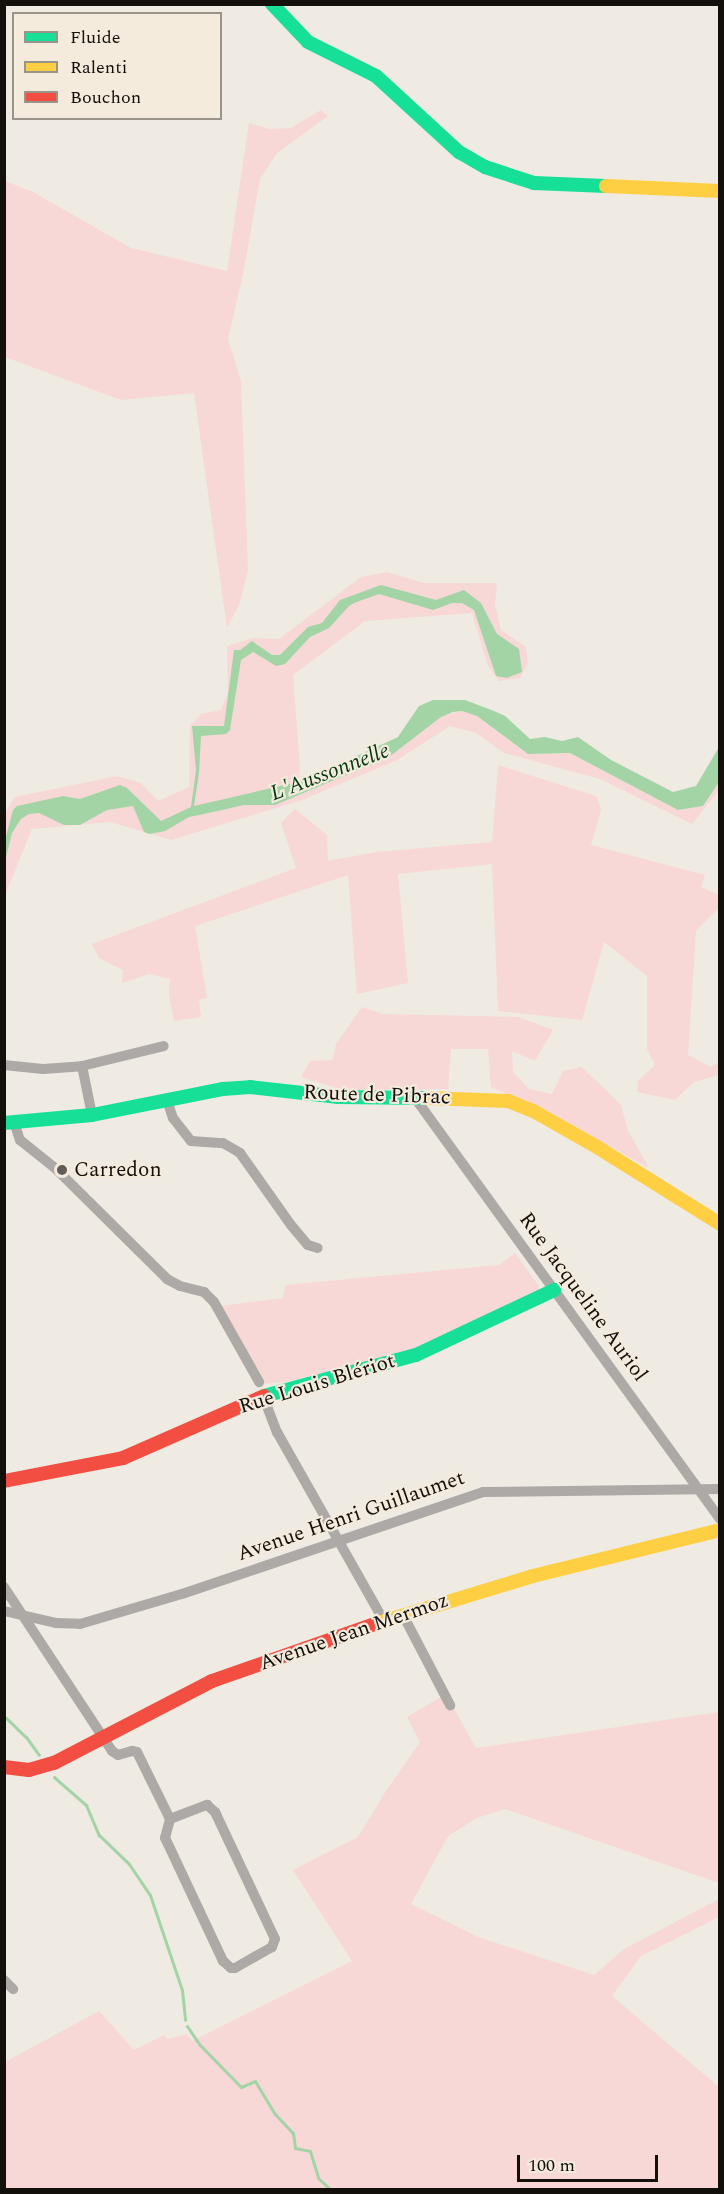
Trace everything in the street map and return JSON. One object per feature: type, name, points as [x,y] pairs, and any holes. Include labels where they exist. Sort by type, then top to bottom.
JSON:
[{"type":"street","points":[[272,4],[308,42],[376,76],[459,152],[485,167],[534,183],[720,191]]},
{"type":"street","points":[[4,1065],[43,1069],[82,1066],[164,1046]]},
{"type":"street","points":[[82,1066],[92,1116]]},
{"type":"street","name":"Route de Pibrac","points":[[10,1124],[92,1116],[223,1089],[250,1087],[338,1097],[508,1101],[535,1112],[597,1147],[720,1224]]},
{"type":"street","name":"Rue Jacqueline Auriol","points":[[415,1098],[720,1519]]},
{"type":"street","points":[[167,1100],[172,1118],[191,1141],[223,1143],[240,1153],[302,1238],[308,1245],[318,1248]]},
{"type":"street","points":[[10,1124],[18,1137],[55,1168],[167,1279],[180,1286],[204,1292],[214,1302],[261,1389],[278,1432],[384,1622]]},
{"type":"street","name":"Rue Louis Blériot","points":[[4,1481],[123,1458],[261,1389],[416,1355],[554,1290]]},
{"type":"street","name":"Avenue Henri Guillaumet","points":[[4,1611],[56,1623],[80,1624],[182,1594],[483,1492],[720,1489]]},
{"type":"street","name":"Avenue Jean Mermoz","points":[[4,1767],[29,1770],[54,1763],[212,1681],[404,1615],[533,1576],[720,1530]]},
{"type":"street","points":[[4,1587],[102,1738],[118,1755],[137,1752],[170,1819],[165,1838],[226,1965],[235,1968],[272,1947],[275,1939],[211,1807],[201,1806],[170,1819]]},
{"type":"street","points":[[404,1615],[450,1705]]},
{"type":"street","points":[[4,1980],[13,1989]]},
{"type":"shaded area","points":[[321,110],[328,116],[277,153],[260,179],[243,274],[228,339],[241,381],[248,570],[239,605],[227,628],[194,393],[121,400],[5,357],[5,181],[33,192],[131,248],[227,271],[249,123],[269,129],[291,128]]},
{"type":"shaded area","points":[[387,572],[424,583],[497,583],[495,605],[501,630],[526,647],[528,663],[520,678],[499,681],[488,666],[472,613],[365,621],[293,675],[300,768],[297,796],[389,757],[441,716],[462,711],[477,716],[528,754],[570,753],[678,810],[703,806],[719,782],[719,790],[692,824],[600,779],[504,753],[476,733],[450,726],[397,760],[302,800],[171,840],[110,822],[32,829],[5,895],[5,813],[15,797],[117,776],[141,783],[158,801],[189,787],[190,726],[201,714],[221,710],[228,693],[227,646],[253,638],[279,639],[361,577]]},
{"type":"shaded area","points":[[498,765],[596,796],[601,810],[591,845],[705,875],[701,887],[719,895],[719,908],[696,931],[688,1055],[711,1067],[719,1062],[719,1075],[694,1082],[675,1100],[637,1092],[638,1081],[655,1065],[647,1049],[647,976],[604,942],[582,1020],[498,1011],[492,864],[398,874],[408,983],[357,994],[348,875],[195,926],[207,998],[199,1000],[201,1017],[174,1021],[169,995],[170,979],[149,974],[122,983],[123,970],[99,958],[92,944],[296,868],[281,823],[295,809],[327,835],[328,861],[377,852],[492,842]]},
{"type":"shaded area","points":[[362,1007],[383,1014],[518,1017],[553,1030],[535,1061],[512,1051],[513,1072],[529,1089],[552,1094],[563,1071],[582,1067],[621,1105],[628,1131],[649,1168],[555,1116],[491,1087],[488,1049],[451,1049],[448,1089],[343,1090],[301,1077],[310,1061],[333,1060],[336,1044]]},
{"type":"shaded area","points":[[515,1253],[539,1286],[539,1292],[416,1349],[285,1382],[265,1384],[220,1306],[283,1298],[285,1285],[499,1265]]},
{"type":"shaded area","points":[[446,1694],[476,1748],[719,1712],[719,1883],[505,1809],[477,1818],[448,1836],[411,1904],[478,1937],[594,1975],[624,1949],[719,1899],[719,1917],[641,1956],[612,1996],[719,2087],[719,2189],[5,2190],[5,2062],[99,2011],[134,2050],[164,2035],[167,2039],[187,2034],[192,2041],[352,1961],[293,1870],[358,1837],[420,1742],[407,1717]]},
{"type":"water","name":"L'Aussonnelle","points":[[381,585],[436,600],[464,590],[481,603],[497,634],[519,649],[522,672],[507,678],[496,676],[474,610],[462,603],[452,603],[433,610],[379,594],[354,603],[329,628],[310,637],[285,664],[276,666],[253,652],[241,660],[230,730],[226,734],[201,736],[194,806],[289,784],[331,768],[398,737],[419,706],[433,700],[465,700],[494,711],[505,716],[530,739],[545,737],[562,741],[578,737],[611,760],[673,792],[696,786],[719,747],[719,782],[703,806],[678,810],[570,753],[528,754],[477,716],[462,711],[441,717],[389,757],[275,805],[244,805],[189,817],[165,831],[149,834],[144,832],[133,806],[107,810],[80,825],[64,825],[39,813],[29,814],[21,819],[12,833],[5,861],[5,840],[13,810],[17,806],[63,796],[80,799],[120,785],[127,788],[161,821],[191,807],[196,770],[192,726],[224,726],[234,650],[240,650],[252,641],[272,655],[280,655],[308,627],[322,623],[340,600]]},
{"type":"waterway","points":[[4,1716],[26,1737],[39,1755]]},
{"type":"waterway","points":[[54,1777],[86,1805],[99,1835],[129,1864],[150,1895],[182,1990],[185,2020]]},
{"type":"waterway","points":[[187,2026],[200,2045],[241,2087],[255,2081],[275,2114],[293,2133],[295,2148],[310,2151],[318,2178],[331,2190]]},
{"type":"traffic: fast","points":[[272,4],[308,42],[376,76],[459,152],[485,167],[534,183],[606,186]]},
{"type":"traffic: fast","points":[[4,1123],[92,1115],[223,1089],[250,1087],[338,1097],[427,1098]]},
{"type":"traffic: fast","points":[[264,1396],[416,1355],[554,1290]]},
{"type":"traffic: slow","points":[[606,186],[720,191]]},
{"type":"traffic: slow","points":[[427,1098],[508,1101],[535,1112],[597,1147],[720,1224]]},
{"type":"traffic: slow","points":[[375,1624],[533,1576],[720,1530]]},
{"type":"traffic: jam","points":[[4,1481],[123,1458],[264,1396]]},
{"type":"traffic: jam","points":[[4,1767],[29,1770],[54,1763],[212,1681],[375,1624]]},
{"type":"place","name":"Carredon","points":[[62,1170]]}]
